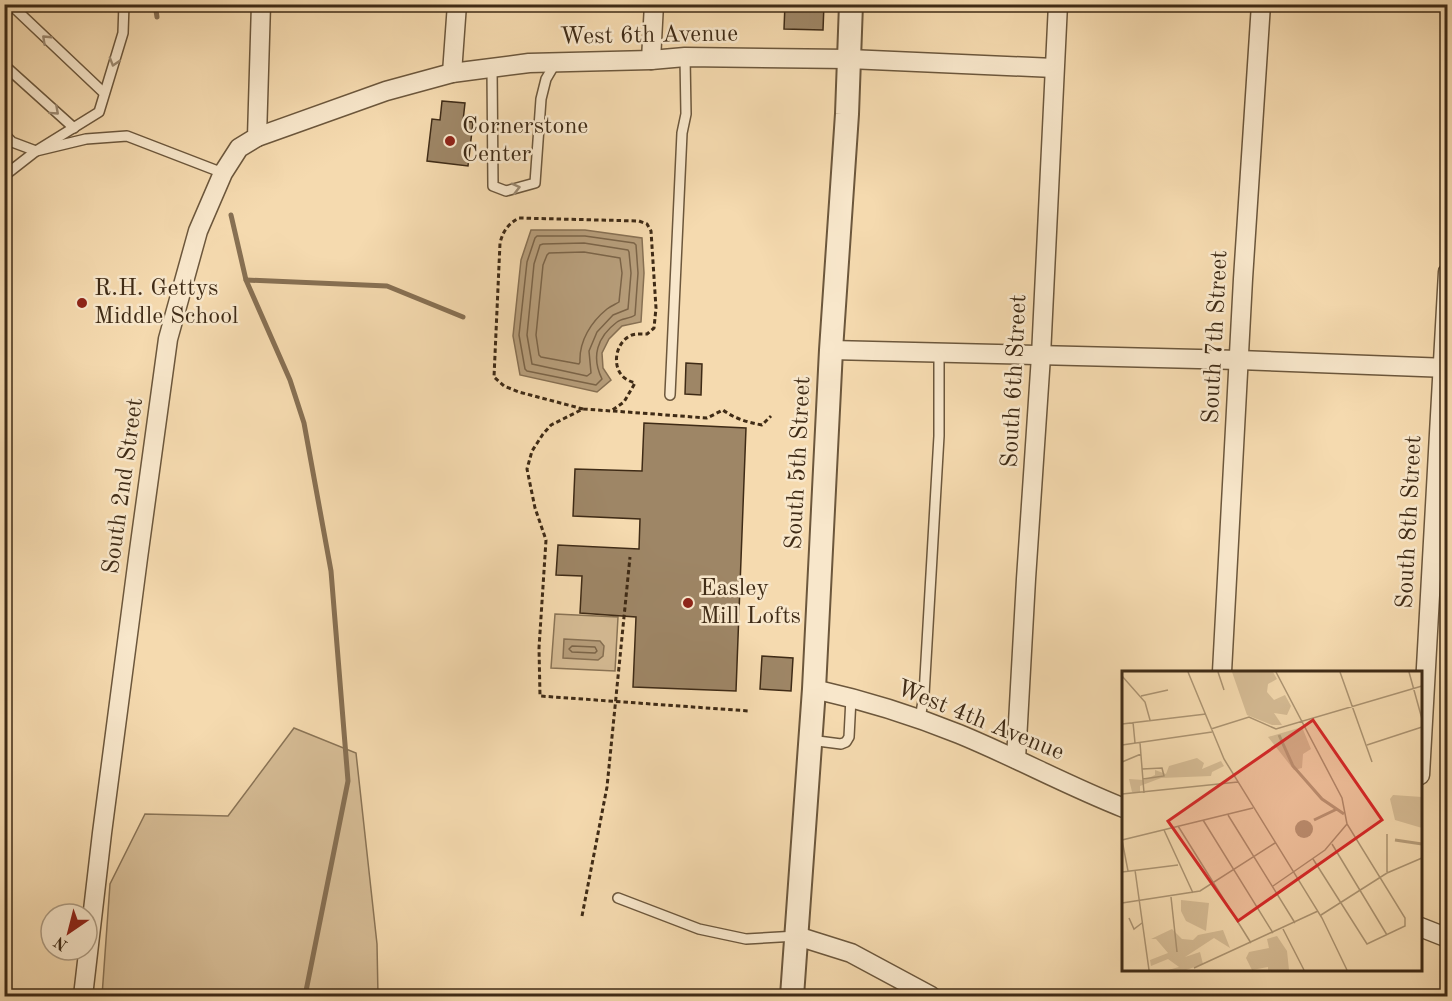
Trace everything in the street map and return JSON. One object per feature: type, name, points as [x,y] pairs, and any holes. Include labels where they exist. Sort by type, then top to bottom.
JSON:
[{"type":"street","points":[[257,137],[261,4]]},
{"type":"street","points":[[452,72],[457,4]]},
{"type":"street","points":[[651,60],[654,4]]},
{"type":"street","name":"South 5th Street","points":[[792,996],[814,689],[831,350],[847,114],[851,4]]},
{"type":"street","name":"South 6th Street","points":[[1016,759],[1041,356],[1058,4]]},
{"type":"street","name":"South 7th Street","points":[[1222,671],[1261,4]]},
{"type":"street","name":"West 6th Avenue","points":[[257,137],[386,91],[452,72],[556,62],[685,57],[849,59],[1054,68]]},
{"type":"street","name":"South 2nd Street","points":[[83,996],[130,615],[168,339],[198,231],[223,173],[239,148],[257,137]]},
{"type":"street","name":"South 8th Street","points":[[1422,742],[1445,368],[1448,272]]},
{"type":"street","points":[[831,350],[1239,360],[1445,368]]},
{"type":"street","name":"West 4th Avenue","points":[[814,689],[920,719],[960,734],[1122,807]]},
{"type":"street","points":[[1422,928],[1448,938]]},
{"type":"street","points":[[797,936],[851,954],[931,996]]},
{"type":"lane","points":[[10,4],[105,93]]},
{"type":"lane","points":[[4,176],[36,151],[99,112],[123,33],[124,4]]},
{"type":"lane","points":[[670,395],[682,133],[686,114],[685,57]]},
{"type":"lane","points":[[492,68],[493,186],[506,191],[535,183],[541,99],[546,79],[556,62]]},
{"type":"lane","points":[[4,65],[74,128]]},
{"type":"lane","points":[[4,134],[12,142],[36,151],[86,139],[127,136],[223,173]]},
{"type":"lane","points":[[920,719],[924,694],[939,435],[939,352]]},
{"type":"lane","points":[[810,740],[841,744],[846,742],[849,737],[851,698]]},
{"type":"lane","points":[[618,898],[711,932],[746,939],[797,936]]},
{"type":"path","points":[[611,411],[624,402],[635,383],[625,379],[618,369],[616,358],[619,347],[626,338],[636,334],[647,334],[654,328],[656,308],[651,231],[647,224],[639,221],[519,218],[511,222],[503,232],[500,243],[494,377],[504,386],[583,409],[707,418],[723,410],[734,418],[762,425],[771,416]]},
{"type":"path","points":[[583,409],[551,425],[532,451],[527,469],[535,508],[546,540],[539,648],[540,696],[749,711]]},
{"type":"path","points":[[582,916],[608,787],[630,557]]},
{"type":"shaded area","points":[[555,614],[618,617],[615,671],[551,668]]},
{"type":"shaded area","points":[[294,728],[356,753],[377,944],[378,996],[102,996],[110,884],[145,814],[228,816]]},
{"type":"water","points":[[531,230],[585,230],[642,238],[644,273],[641,322],[622,326],[609,339],[602,353],[603,368],[611,380],[597,392],[520,375],[513,336],[521,260]]},
{"type":"water","points":[[564,639],[600,641],[604,646],[603,656],[598,660],[563,658]]},
{"type":"building","points":[[785,4],[824,4],[823,30],[784,29]]},
{"type":"building","name":"Cornerstone Center","points":[[442,101],[465,103],[463,121],[473,122],[468,166],[427,161],[432,119],[440,120]]},
{"type":"building","points":[[686,363],[702,364],[701,395],[685,394]]},
{"type":"building","name":"Easley Mill Lofts","points":[[644,423],[746,428],[736,691],[633,687],[636,617],[580,613],[582,576],[556,575],[558,545],[639,549],[640,519],[573,516],[575,469],[642,471]]},
{"type":"building","points":[[762,656],[793,658],[791,691],[760,689]]},
{"type":"waterway","points":[[155,4],[157,17]]},
{"type":"waterway","points":[[231,215],[246,280],[290,380],[304,423],[331,571],[348,781],[305,996]]},
{"type":"waterway","points":[[246,280],[387,286],[463,317]]},
{"type":"place","name":"Cornerstone Center","points":[[450,141]]},
{"type":"place","name":"R.H. Gettys Middle School","points":[[82,303]]},
{"type":"place","name":"Easley Mill Lofts","points":[[688,603]]}]
